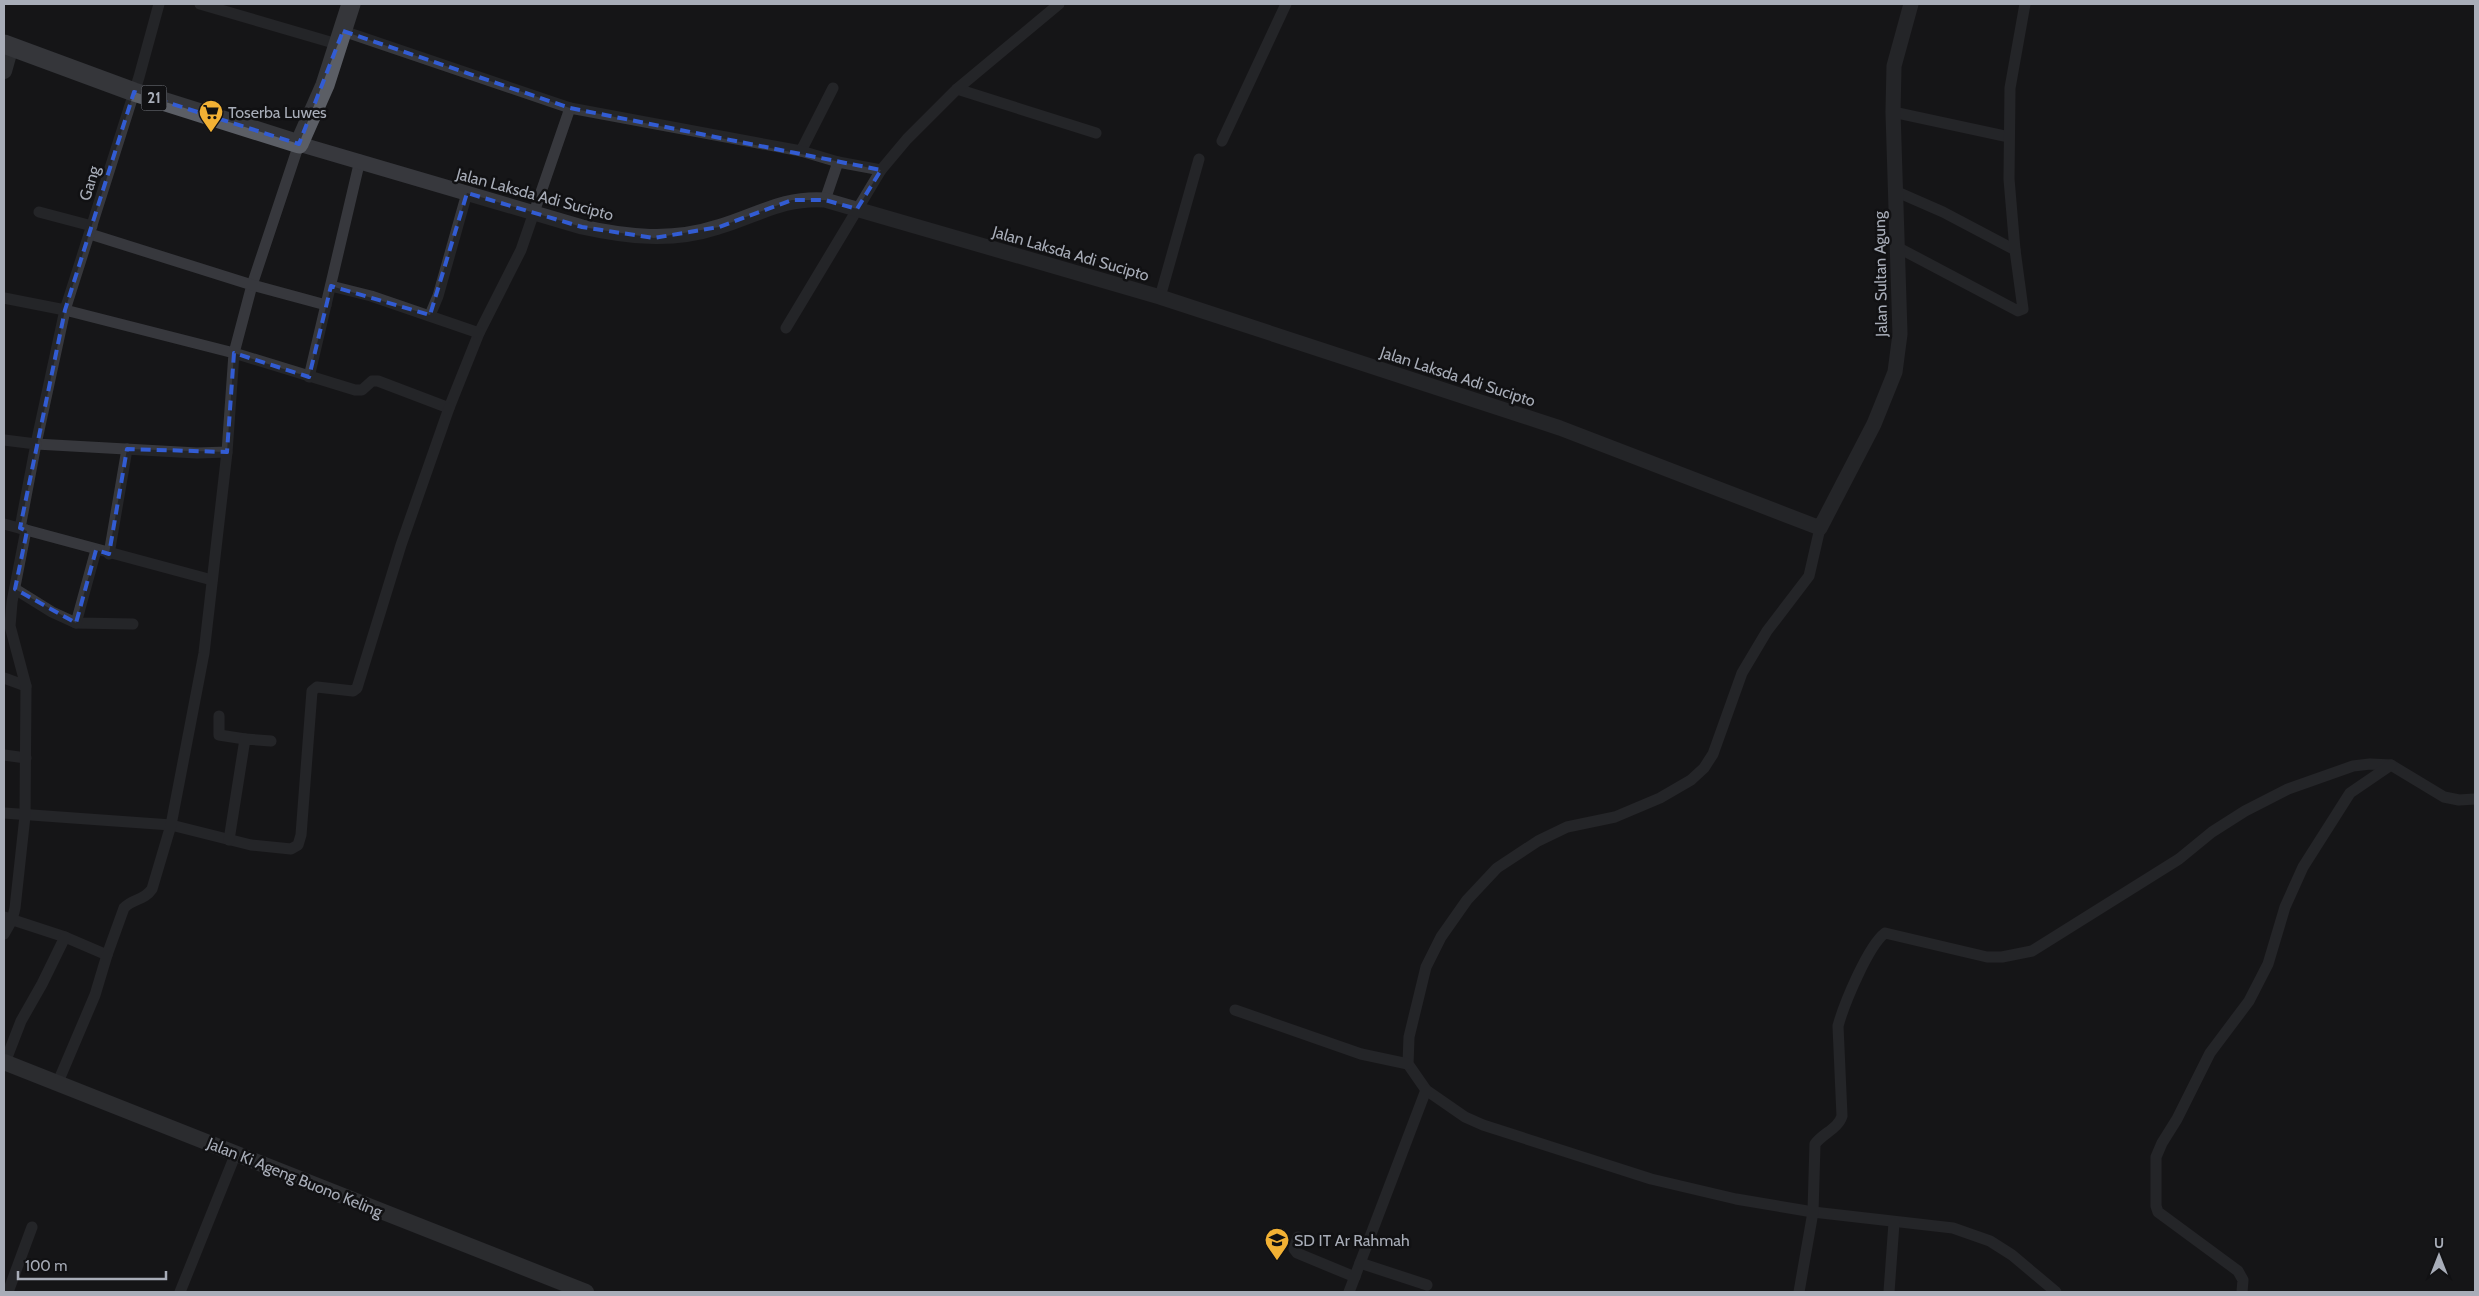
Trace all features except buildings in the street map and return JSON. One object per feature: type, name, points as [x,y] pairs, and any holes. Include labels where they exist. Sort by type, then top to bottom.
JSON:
[{"type":"highway","points":[[299,144],[325,85],[351,4]]},
{"type":"highway","name":"21","points":[[8,45],[134,92],[299,144]]},
{"type":"main road","points":[[4,71],[8,45]]},
{"type":"main road","name":"Jalan Ki Ageng Buono Keling","points":[[4,1063],[58,1082],[586,1292]]},
{"type":"street","name":"Gang","points":[[8,919],[25,816],[26,758],[26,686],[10,626],[36,444],[65,310],[134,92],[159,4]]},
{"type":"street","points":[[200,4],[340,38],[570,108],[801,151],[838,162],[881,170]]},
{"type":"street","points":[[786,328],[881,170],[907,139],[957,88],[1060,4]]},
{"type":"street","points":[[1222,141],[1286,4]]},
{"type":"street","name":"Jalan Sultan Agung","points":[[1820,528],[1874,424],[1895,372],[1900,334],[1893,112],[1894,66],[1911,4]]},
{"type":"street","points":[[1897,247],[2020,312],[2024,305],[2015,250],[2009,179],[2009,138],[2010,88],[2025,4]]},
{"type":"street","points":[[801,151],[832,88]]},
{"type":"street","points":[[957,88],[1096,133]]},
{"type":"street","points":[[4,813],[172,825],[230,840],[272,848],[291,849],[298,846],[303,824],[312,691],[317,687],[353,691],[356,689],[401,545],[449,408],[479,333],[521,250],[536,213],[570,108]]},
{"type":"street","points":[[1893,112],[2009,138]]},
{"type":"street","points":[[58,1082],[95,995],[124,908],[129,902],[146,897],[152,889],[172,825],[204,652],[226,452],[234,353],[252,285],[299,144]]},
{"type":"street","name":"Jalan Laksda Adi Sucipto","points":[[299,144],[360,160],[410,178],[599,231],[654,238],[688,234],[719,227],[792,200],[825,200],[1160,297],[1560,428],[1820,528]]},
{"type":"street","points":[[1160,297],[1199,159]]},
{"type":"street","points":[[309,377],[360,160]]},
{"type":"street","points":[[825,200],[838,162]]},
{"type":"street","points":[[1895,191],[1943,212],[2015,250]]},
{"type":"street","points":[[430,315],[438,296],[467,193]]},
{"type":"street","points":[[39,212],[252,285],[326,305]]},
{"type":"street","points":[[330,286],[371,296],[479,333]]},
{"type":"street","points":[[4,298],[65,310],[234,353],[355,390],[362,390],[372,381],[378,382],[449,408]]},
{"type":"street","points":[[4,440],[36,444],[197,453],[226,452]]},
{"type":"street","points":[[109,554],[127,449]]},
{"type":"street","points":[[4,524],[109,554],[212,580]]},
{"type":"street","points":[[1820,528],[1808,576],[1767,631],[1742,673],[1713,754],[1704,768],[1691,780],[1660,798],[1615,818],[1567,827],[1538,841],[1498,868],[1467,900],[1441,937],[1426,966],[1409,1037],[1408,1064],[1426,1090],[1465,1117],[1529,1141],[1651,1178],[1736,1199],[1894,1223],[1953,1228],[1990,1241],[2012,1255],[2054,1291]]},
{"type":"street","points":[[76,623],[96,550]]},
{"type":"street","points":[[15,589],[52,612],[76,623],[134,624]]},
{"type":"street","points":[[4,678],[26,686]]},
{"type":"street","points":[[219,716],[219,735],[271,741]]},
{"type":"street","points":[[230,840],[245,739]]},
{"type":"street","points":[[4,755],[26,758]]},
{"type":"street","points":[[1799,1292],[1813,1212],[1815,1144],[1820,1137],[1840,1122],[1842,1116],[1838,1026],[1842,1012],[1872,946],[1885,933],[1987,957],[2002,957],[2032,951],[2179,859],[2212,832],[2245,811],[2288,789],[2353,766],[2370,764],[2391,765],[2444,797],[2459,800],[2475,799]]},
{"type":"street","points":[[2242,1292],[2243,1280],[2238,1271],[2158,1212],[2156,1157],[2210,1053],[2249,1001],[2268,964],[2285,907],[2303,867],[2350,793],[2391,765]]},
{"type":"street","points":[[4,934],[8,919],[65,937],[107,955]]},
{"type":"street","points":[[4,1063],[21,1021],[65,937]]},
{"type":"street","points":[[1235,1010],[1361,1054],[1408,1064]]},
{"type":"street","points":[[1349,1292],[1426,1090]]},
{"type":"street","points":[[180,1292],[236,1153]]},
{"type":"street","points":[[1889,1292],[1894,1223]]},
{"type":"street","points":[[8,1292],[32,1227]]},
{"type":"street","points":[[1298,1237],[1294,1249],[1297,1253],[1355,1277]]},
{"type":"street","points":[[1360,1263],[1427,1285]]},
{"type":"highlighted area","points":[[343,31],[570,108],[881,170],[857,209],[825,200],[792,200],[719,227],[654,238],[582,227],[467,193],[430,315],[331,286],[309,377],[234,353],[227,452],[127,449],[109,554],[96,550],[76,623],[15,589],[27,531],[20,528],[65,310],[134,92],[299,144]]},
{"type":"place","name":"Toserba Luwes","points":[[211,133]]},
{"type":"place","name":"SD IT Ar Rahmah","points":[[1277,1261]]}]
